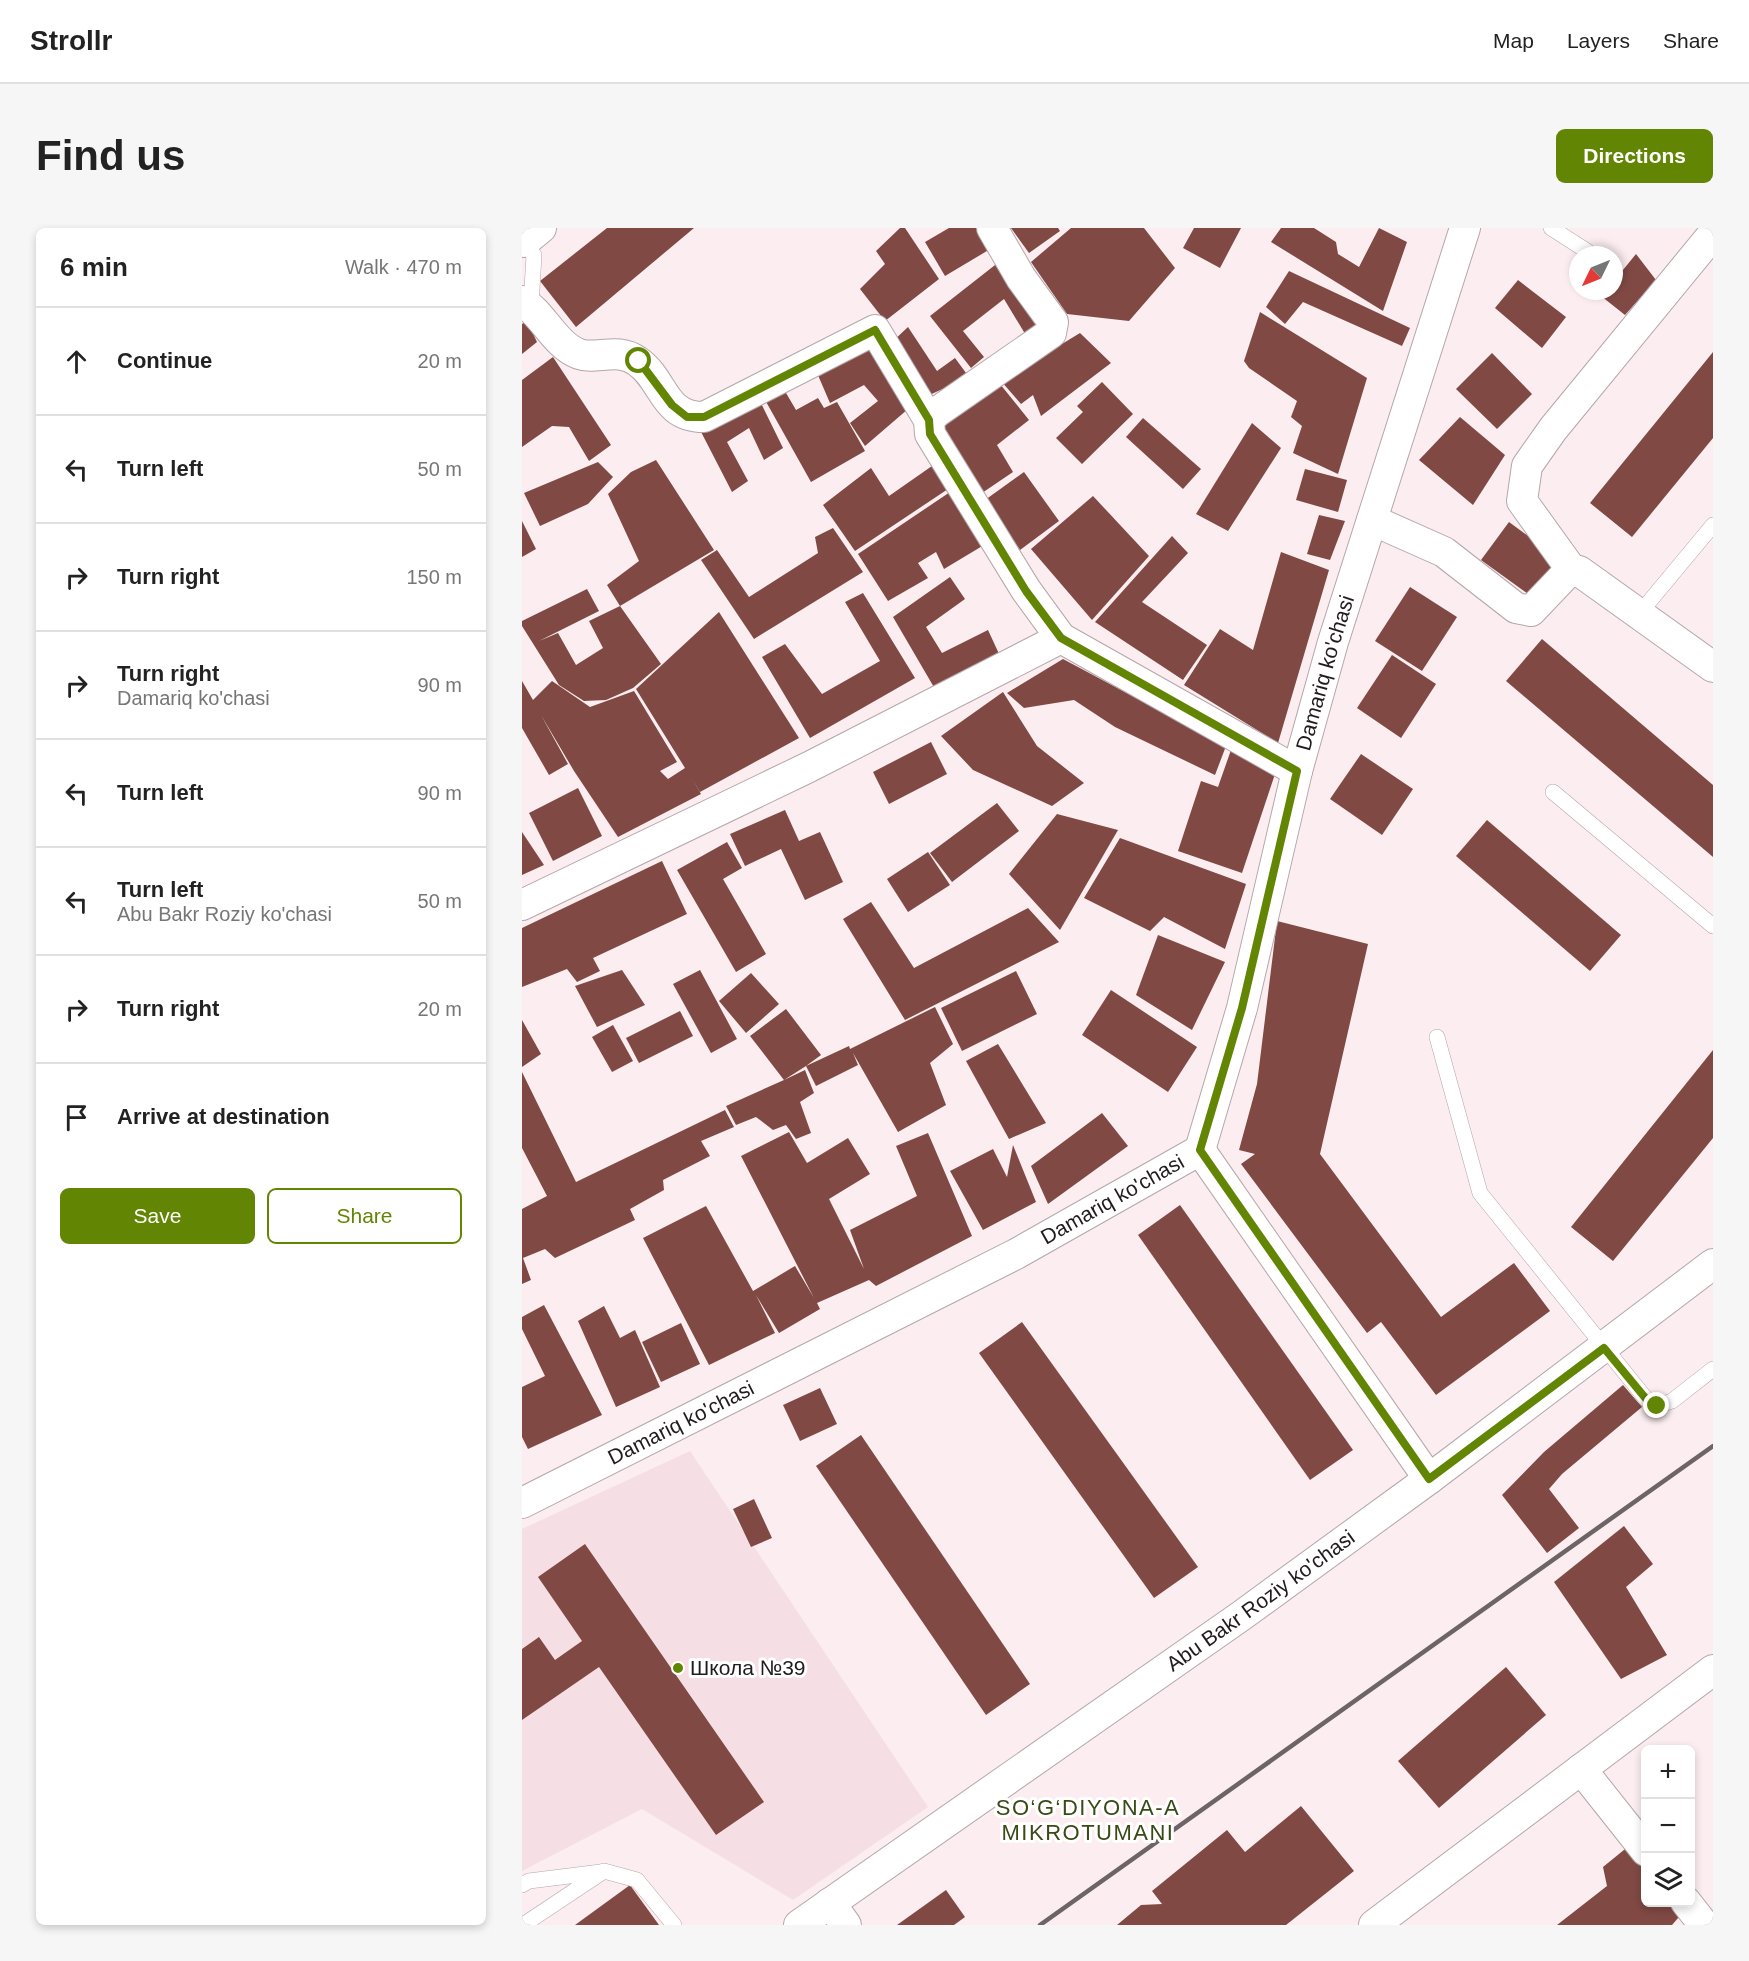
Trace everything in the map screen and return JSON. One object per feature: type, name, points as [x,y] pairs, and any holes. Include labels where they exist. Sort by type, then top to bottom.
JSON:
[{"type":"street","points":[[929,420],[937,412],[1051,333],[1053,322],[1021,278],[992,228]]},
{"type":"street","name":"Damariq ko'chasi","points":[[522,1503],[1016,1254],[1200,1150],[1242,1008],[1297,771],[1372,520],[1465,228]]},
{"type":"street","points":[[1713,234],[1552,429],[1527,466],[1522,501],[1571,569],[1580,571],[1713,667]]},
{"type":"street","points":[[526,303],[566,345],[580,355],[616,354],[639,361],[672,405],[687,417],[704,417],[875,330],[929,420],[930,434],[939,450],[1026,591],[1061,638],[1297,771]]},
{"type":"street","points":[[1372,520],[1444,552],[1516,608],[1532,611],[1571,569]]},
{"type":"street","points":[[522,905],[809,767],[1061,638]]},
{"type":"street","points":[[1200,1150],[1429,1479]]},
{"type":"street","name":"Abu Bakr Roziy ko'chasi","points":[[800,1925],[838,1914],[1429,1479],[1713,1264]]},
{"type":"street","points":[[1374,1925],[1713,1670]]},
{"type":"street","points":[[1581,1769],[1641,1845]]},
{"type":"street","points":[[1690,1907],[1704,1925]]},
{"type":"lane","points":[[1551,228],[1580,246]]},
{"type":"lane","points":[[526,303],[534,255],[529,237]]},
{"type":"lane","points":[[1639,614],[1713,525]]},
{"type":"lane","points":[[1553,792],[1713,926]]},
{"type":"lane","points":[[1437,1037],[1480,1193],[1647,1400],[1657,1406],[1672,1401],[1713,1369]]},
{"type":"lane","points":[[523,1925],[604,1871]]},
{"type":"lane","points":[[522,1885],[529,1881],[604,1871],[637,1880],[674,1925]]},
{"type":"shaded area","name":"Школа №39","points":[[690,1451],[928,1807],[793,1900],[642,1809],[522,1871],[522,1529]]},
{"type":"building","points":[[607,228],[694,228],[576,327],[540,281]]},
{"type":"building","points":[[900,228],[905,228],[939,279],[885,321],[860,289],[885,264],[876,251]]},
{"type":"building","points":[[949,228],[987,228],[997,245],[945,276],[925,242]]},
{"type":"building","points":[[1011,228],[1058,228],[1060,231],[1029,253]]},
{"type":"building","points":[[1071,228],[1144,228],[1175,268],[1129,321],[1067,314],[1031,262]]},
{"type":"building","points":[[1194,228],[1241,228],[1220,268],[1183,248]]},
{"type":"building","points":[[1281,228],[1314,228],[1336,242],[1338,254],[1359,267],[1379,228],[1407,242],[1383,311],[1271,242]]},
{"type":"building","points":[[1636,254],[1656,280],[1625,315],[1606,300],[1623,300],[1623,270]]},
{"type":"building","points":[[1004,258],[1041,326],[1027,337],[1004,299],[963,331],[984,357],[971,368],[930,316]]},
{"type":"building","points":[[1289,271],[1410,328],[1402,346],[1303,302],[1285,324],[1266,307]]},
{"type":"building","points":[[1518,280],[1566,317],[1542,348],[1495,308]]},
{"type":"building","points":[[1260,312],[1367,378],[1338,474],[1293,453],[1302,426],[1291,417],[1297,401],[1249,368],[1244,361]]},
{"type":"building","points":[[527,321],[537,342],[522,354],[522,324]]},
{"type":"building","points":[[908,327],[937,371],[955,358],[969,377],[925,397],[890,344]]},
{"type":"building","points":[[874,332],[915,403],[865,446],[850,423],[878,401],[864,385],[830,403],[814,366]]},
{"type":"building","points":[[1080,333],[1111,363],[1041,416],[1033,395],[1021,404],[1001,381]]},
{"type":"building","points":[[1713,352],[1713,438],[1632,537],[1590,503]]},
{"type":"building","points":[[1492,353],[1532,394],[1497,429],[1456,389]]},
{"type":"building","points":[[553,357],[611,445],[589,461],[569,427],[552,426],[522,447],[522,380]]},
{"type":"building","points":[[779,381],[796,410],[818,398],[824,408],[837,402],[865,451],[811,482],[760,391]]},
{"type":"building","points":[[1102,382],[1133,414],[1082,464],[1056,438],[1083,412],[1077,406]]},
{"type":"building","points":[[1000,384],[1029,420],[997,445],[1013,472],[982,493],[942,423]]},
{"type":"building","points":[[757,395],[783,448],[764,460],[749,428],[727,442],[748,481],[732,492],[698,426]]},
{"type":"building","points":[[1460,417],[1505,455],[1473,505],[1419,460]]},
{"type":"building","points":[[1143,418],[1201,469],[1183,489],[1126,437]]},
{"type":"building","points":[[1252,423],[1281,448],[1228,531],[1196,514]]},
{"type":"building","points":[[942,459],[957,483],[855,551],[823,505],[871,468],[889,496]]},
{"type":"building","points":[[656,460],[714,550],[620,606],[607,585],[639,561],[608,494],[631,472]]},
{"type":"building","points":[[598,462],[613,477],[588,504],[540,526],[524,493]]},
{"type":"building","points":[[1305,469],[1347,480],[1338,512],[1296,500]]},
{"type":"building","points":[[1024,472],[1059,521],[1020,550],[985,500]]},
{"type":"building","points":[[959,486],[989,542],[944,569],[936,552],[918,563],[928,578],[888,601],[858,554]]},
{"type":"building","points":[[1093,496],[1149,556],[1092,620],[1031,549]]},
{"type":"building","points":[[1319,515],[1345,521],[1330,560],[1307,554]]},
{"type":"building","points":[[522,521],[536,549],[522,557]]},
{"type":"building","points":[[1509,522],[1558,558],[1531,596],[1481,560]]},
{"type":"building","points":[[833,528],[863,572],[754,639],[701,560],[717,550],[749,597],[818,553],[815,537]]},
{"type":"building","points":[[1172,536],[1188,553],[1142,602],[1207,645],[1183,680],[1095,622]]},
{"type":"building","points":[[1281,552],[1329,570],[1278,743],[1184,685],[1220,629],[1253,650]]},
{"type":"building","points":[[950,577],[965,599],[926,627],[942,653],[988,630],[1000,656],[935,689],[893,617]]},
{"type":"building","points":[[1410,587],[1457,617],[1422,671],[1375,641]]},
{"type":"building","points":[[587,589],[599,611],[539,641],[558,633],[576,665],[603,648],[589,621],[620,606],[661,664],[633,688],[606,700],[584,701],[559,685],[522,626],[522,621]]},
{"type":"building","points":[[863,593],[915,678],[810,738],[762,657],[785,644],[822,694],[880,661],[845,602]]},
{"type":"building","points":[[719,612],[799,738],[700,792],[690,775],[701,794],[618,837],[574,771],[541,715],[568,764],[549,775],[522,728],[522,681],[533,700],[552,681],[590,707],[634,691],[677,762],[660,771],[668,779],[685,768],[636,689]]},
{"type":"building","points":[[1542,639],[1713,785],[1713,857],[1506,681]]},
{"type":"building","points":[[1392,655],[1436,684],[1401,738],[1357,708]]},
{"type":"building","points":[[1063,659],[1226,746],[1215,775],[1115,727],[1074,700],[1024,708],[1007,693]]},
{"type":"building","points":[[1003,692],[1037,746],[1084,783],[1052,806],[973,770],[941,736]]},
{"type":"building","points":[[931,742],[947,774],[889,804],[873,772]]},
{"type":"building","points":[[1231,750],[1278,765],[1242,873],[1178,851],[1201,781],[1218,787]]},
{"type":"building","points":[[1361,754],[1413,789],[1382,835],[1330,799]]},
{"type":"building","points":[[578,788],[602,836],[553,861],[529,813]]},
{"type":"building","points":[[997,803],[1019,831],[952,882],[930,853]]},
{"type":"building","points":[[785,810],[799,841],[820,832],[843,882],[805,900],[781,849],[745,866],[730,834]]},
{"type":"building","points":[[1057,814],[1118,830],[1060,930],[1009,874]]},
{"type":"building","points":[[1487,820],[1621,935],[1590,971],[1456,856]]},
{"type":"building","points":[[522,832],[544,865],[522,875]]},
{"type":"building","points":[[1120,838],[1246,884],[1225,949],[1164,917],[1150,931],[1084,898]]},
{"type":"building","points":[[727,842],[742,868],[723,879],[766,954],[736,972],[677,870]]},
{"type":"building","points":[[928,852],[950,885],[908,912],[887,879]]},
{"type":"building","points":[[662,861],[687,914],[593,958],[600,971],[577,982],[567,969],[522,987],[522,928]]},
{"type":"building","points":[[871,902],[914,968],[1028,908],[1059,942],[905,1020],[843,919]]},
{"type":"building","points":[[1277,921],[1368,944],[1320,1154],[1441,1317],[1514,1263],[1550,1311],[1436,1395],[1381,1322],[1367,1333],[1241,1164],[1255,1154],[1239,1150],[1257,1084]]},
{"type":"building","points":[[1158,935],[1225,962],[1192,1030],[1136,995]]},
{"type":"building","points":[[622,970],[645,1005],[597,1027],[575,986]]},
{"type":"building","points":[[700,970],[737,1039],[711,1053],[673,984]]},
{"type":"building","points":[[1016,971],[1037,1014],[962,1051],[941,1008]]},
{"type":"building","points":[[751,973],[779,1004],[746,1033],[719,1001]]},
{"type":"building","points":[[1111,990],[1197,1047],[1168,1092],[1082,1035]]},
{"type":"building","points":[[935,1007],[953,1044],[930,1063],[946,1105],[898,1132],[853,1053],[858,1065],[816,1086],[806,1066],[849,1046],[850,1049]]},
{"type":"building","points":[[786,1009],[821,1055],[784,1080],[750,1036]]},
{"type":"building","points":[[680,1011],[693,1036],[639,1063],[626,1038]]},
{"type":"building","points":[[522,1020],[541,1054],[522,1067]]},
{"type":"building","points":[[613,1025],[633,1061],[612,1072],[592,1037]]},
{"type":"building","points":[[998,1044],[1046,1123],[1009,1139],[966,1061]]},
{"type":"building","points":[[1713,1050],[1713,1138],[1613,1261],[1571,1227]]},
{"type":"building","points":[[805,1070],[814,1093],[800,1102],[811,1133],[796,1139],[786,1125],[773,1130],[756,1117],[736,1125],[726,1106]]},
{"type":"building","points":[[522,1072],[576,1182],[725,1110],[734,1127],[701,1141],[710,1156],[663,1180],[664,1190],[630,1209],[635,1220],[555,1258],[545,1249],[523,1258],[531,1280],[522,1284],[522,1209],[547,1196],[522,1148]]},
{"type":"building","points":[[1102,1113],[1128,1146],[1048,1204],[1031,1166]]},
{"type":"building","points":[[789,1132],[807,1163],[848,1138],[870,1174],[829,1199],[864,1269],[850,1230],[917,1196],[896,1146],[928,1133],[972,1236],[876,1286],[869,1280],[817,1303],[820,1309],[779,1333],[756,1295],[775,1333],[709,1365],[643,1238],[706,1206],[753,1291],[795,1266],[814,1298],[741,1156]]},
{"type":"building","points":[[1013,1145],[1036,1202],[983,1230],[950,1171],[993,1149],[1007,1177]]},
{"type":"building","points":[[1180,1205],[1353,1450],[1310,1480],[1138,1235]]},
{"type":"building","points":[[544,1305],[602,1415],[528,1449],[522,1437],[522,1387],[545,1376],[522,1329],[522,1317]]},
{"type":"building","points":[[604,1306],[620,1338],[635,1330],[660,1387],[616,1407],[578,1321]]},
{"type":"building","points":[[1022,1322],[1198,1567],[1154,1598],[979,1353]]},
{"type":"building","points":[[681,1323],[700,1364],[661,1382],[642,1342]]},
{"type":"building","points":[[1623,1385],[1642,1407],[1562,1474],[1549,1489],[1579,1528],[1547,1553],[1502,1495],[1544,1452]]},
{"type":"building","points":[[820,1388],[837,1424],[800,1441],[783,1405]]},
{"type":"building","points":[[861,1435],[1030,1684],[986,1715],[816,1466]]},
{"type":"building","points":[[754,1499],[772,1538],[751,1547],[733,1509]]},
{"type":"building","points":[[1624,1526],[1653,1564],[1626,1587],[1667,1655],[1621,1679],[1554,1582]]},
{"type":"building","points":[[585,1544],[764,1802],[716,1835],[599,1667],[522,1720],[522,1649],[539,1637],[555,1660],[582,1641],[538,1577]]},
{"type":"building","points":[[1506,1667],[1546,1715],[1439,1808],[1398,1761]]},
{"type":"building","points":[[1301,1806],[1354,1871],[1286,1925],[1117,1925],[1141,1905],[1162,1904],[1152,1891],[1227,1830],[1245,1852]]},
{"type":"building","points":[[1630,1845],[1641,1857],[1641,1907],[1683,1907],[1685,1910],[1672,1925],[1557,1925],[1607,1886],[1603,1867]]},
{"type":"building","points":[[630,1885],[659,1925],[575,1925]]},
{"type":"building","points":[[946,1890],[965,1917],[954,1925],[897,1925]]},
{"type":"railway","points":[[1040,1925],[1713,1446]]},
{"type":"place","name":"Школа №39","points":[[678,1668]]},
{"type":"district","name":"SO‘G‘DIYONA-А MIKROTUMANI","points":[[1088,1820]]},
{"type":"route","points":[[639,361],[672,405],[687,417],[704,417],[875,330],[929,420],[930,434],[939,450],[993,532],[1026,591],[1061,638],[1297,771],[1242,1008],[1200,1150],[1429,1479],[1604,1348],[1647,1400],[1657,1406]]}]
